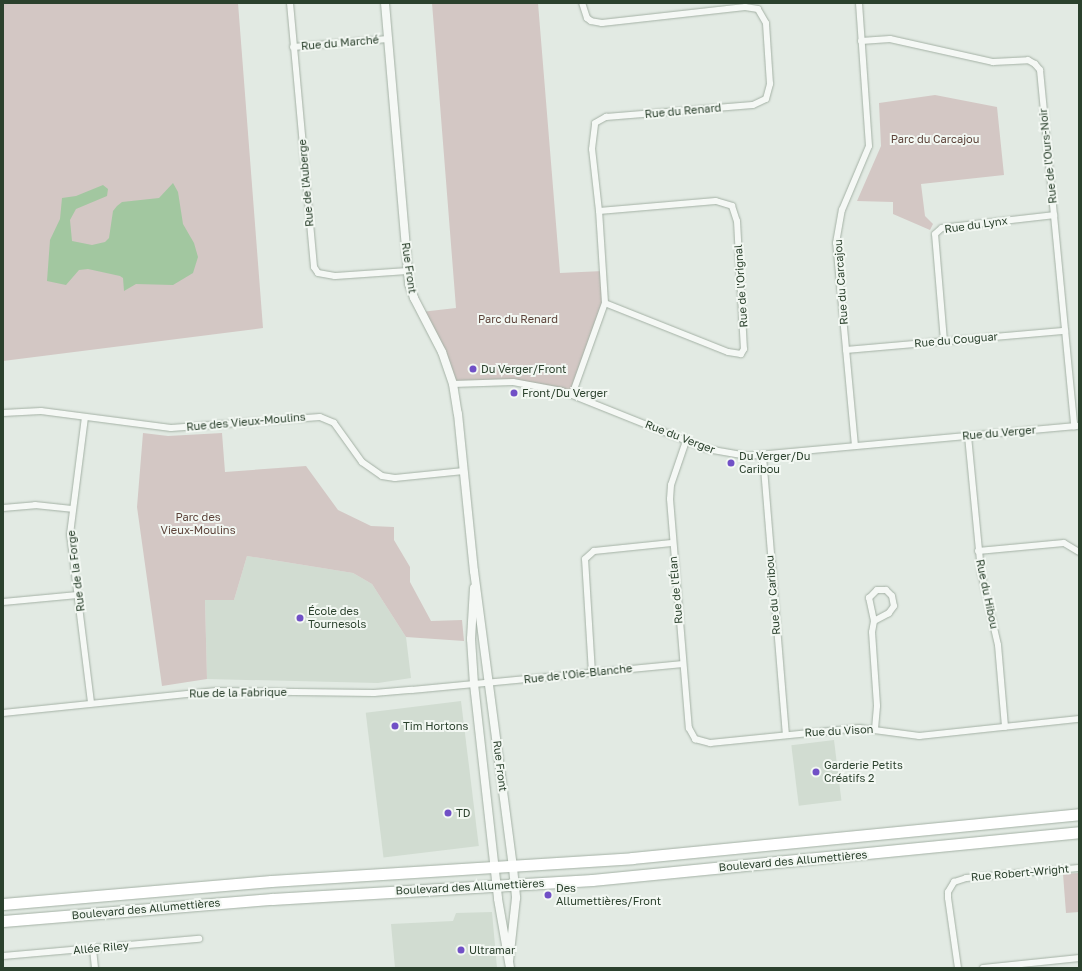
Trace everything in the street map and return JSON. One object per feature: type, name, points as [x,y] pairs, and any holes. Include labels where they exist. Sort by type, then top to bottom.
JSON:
[{"type":"highway","name":"Boulevard des Allumettières","points":[[3,904],[249,883],[513,868],[1079,814]]},
{"type":"highway","name":"Boulevard des Allumettières","points":[[3,921],[259,900],[606,879],[1079,832]]},
{"type":"street","name":"Rue de l'Auberge","points":[[290,3],[314,267],[318,273],[335,276],[408,270]]},
{"type":"street","name":"Rue Front","points":[[385,3],[408,270],[414,298],[442,352],[453,384],[464,471],[474,571],[515,884],[509,964]]},
{"type":"street","name":"Rue du Renard","points":[[572,395],[604,303],[599,211],[592,149],[595,123],[606,117],[761,103],[769,92],[766,23],[758,10],[745,6],[596,23],[587,18],[582,3]]},
{"type":"street","name":"Rue du Carcajou","points":[[855,446],[836,243],[847,197],[869,146],[858,3]]},
{"type":"street","name":"Rue du Marché","points":[[293,48],[388,39]]},
{"type":"street","name":"Rue de l'Ours-Noir","points":[[861,41],[890,39],[993,62],[1028,60],[1035,64],[1040,70],[1065,331],[1077,426]]},
{"type":"street","name":"Rue de l'Orignal","points":[[599,211],[716,201],[732,206],[737,221],[744,349],[741,354],[728,352],[604,303]]},
{"type":"street","name":"Rue du Lynx","points":[[944,342],[935,234],[942,228],[1054,215]]},
{"type":"street","name":"Rue du Couguar","points":[[846,350],[1065,331]]},
{"type":"street","name":"Rue du Verger","points":[[453,384],[513,382],[572,395],[686,441],[719,452],[763,456],[855,446],[1077,426]]},
{"type":"street","name":"Rue des Vieux-Moulins","points":[[3,413],[30,410],[171,428],[320,417],[334,423],[362,462],[382,476],[395,478],[464,471]]},
{"type":"street","name":"Rue de la Forge","points":[[85,417],[72,509],[71,543],[91,702]]},
{"type":"street","name":"Rue du Hibou","points":[[968,436],[978,551],[998,645],[1005,727]]},
{"type":"street","name":"Rue de l'Élan","points":[[686,441],[670,492],[672,543],[688,728],[695,739]]},
{"type":"street","name":"Rue du Caribou","points":[[763,456],[786,735]]},
{"type":"street","points":[[3,508],[35,505],[72,509]]},
{"type":"street","points":[[592,672],[585,559],[594,551],[672,543]]},
{"type":"street","points":[[978,551],[1064,543],[1079,552]]},
{"type":"street","name":"Rue Front","points":[[474,571],[471,639],[474,684],[509,964]]},
{"type":"street","points":[[874,621],[889,613],[894,606],[892,596],[886,590],[877,590],[869,598],[874,621],[872,632],[877,706],[875,728]]},
{"type":"street","points":[[3,602],[78,595]]},
{"type":"street","name":"Rue de l'Oie-Blanche","points":[[474,684],[683,664]]},
{"type":"street","name":"Rue de la Fabrique","points":[[3,713],[91,702],[216,691],[374,693],[474,684]]},
{"type":"street","name":"Rue du Vison","points":[[695,739],[710,743],[875,728],[919,736],[1079,719]]},
{"type":"street","name":"Rue Robert-Wright","points":[[958,968],[948,898],[948,892],[954,882],[966,878],[1079,868]]},
{"type":"street","name":"Allée Riley","points":[[3,956],[199,939]]},
{"type":"street","points":[[93,948],[95,968]]},
{"type":"street","points":[[983,968],[1079,958]]},
{"type":"shaded area","points":[[173,183],[178,192],[183,224],[194,243],[198,257],[193,273],[173,285],[136,284],[124,291],[123,278],[120,276],[88,269],[79,270],[66,285],[47,281],[50,240],[60,219],[62,198],[76,196],[103,185],[108,189],[107,196],[76,209],[70,220],[72,241],[92,245],[105,242],[109,238],[113,211],[122,202],[159,198]]},
{"type":"shaded area","name":"École des Tournesols","points":[[247,556],[353,573],[372,584],[406,637],[411,678],[378,683],[207,679],[205,599],[234,600]]},
{"type":"shaded area","points":[[461,701],[479,846],[384,858],[366,713]]},
{"type":"shaded area","name":"Garderie Petits Créatifs 2","points":[[834,740],[841,801],[799,806],[791,745]]},
{"type":"shaded area","points":[[492,912],[497,968],[395,968],[391,924],[453,921],[456,913]]},
{"type":"green space","points":[[3,3],[238,3],[263,328],[3,361]]},
{"type":"green space","name":"Parc du Renard","points":[[432,3],[538,3],[560,273],[603,271],[605,303],[572,395],[530,385],[453,384],[421,312],[456,308]]},
{"type":"green space","name":"Parc du Carcajou","points":[[935,95],[997,107],[1004,175],[921,184],[925,216],[933,224],[930,230],[893,214],[893,202],[857,201],[881,146],[879,103]]},
{"type":"green space","name":"Parc des Vieux-Moulins","points":[[143,433],[168,436],[222,433],[225,472],[306,466],[338,510],[371,526],[394,527],[394,540],[410,567],[410,582],[431,621],[462,620],[464,641],[406,637],[372,584],[353,573],[247,556],[234,600],[205,600],[207,679],[162,686],[137,507]]},
{"type":"green space","points":[[1079,873],[1079,912],[1066,913],[1063,874]]},
{"type":"place","name":"Du Verger/Front","points":[[473,369]]},
{"type":"place","name":"Front/Du Verger","points":[[514,393]]},
{"type":"place","name":"Du Verger/Du Caribou","points":[[731,463]]},
{"type":"place","name":"École des Tournesols","points":[[300,618]]},
{"type":"place","name":"Tim Hortons","points":[[395,726]]},
{"type":"place","name":"Garderie Petits Créatifs 2","points":[[816,772]]},
{"type":"place","name":"TD","points":[[448,813]]},
{"type":"place","name":"Des Allumettières/Front","points":[[548,895]]},
{"type":"place","name":"Ultramar","points":[[461,950]]}]
